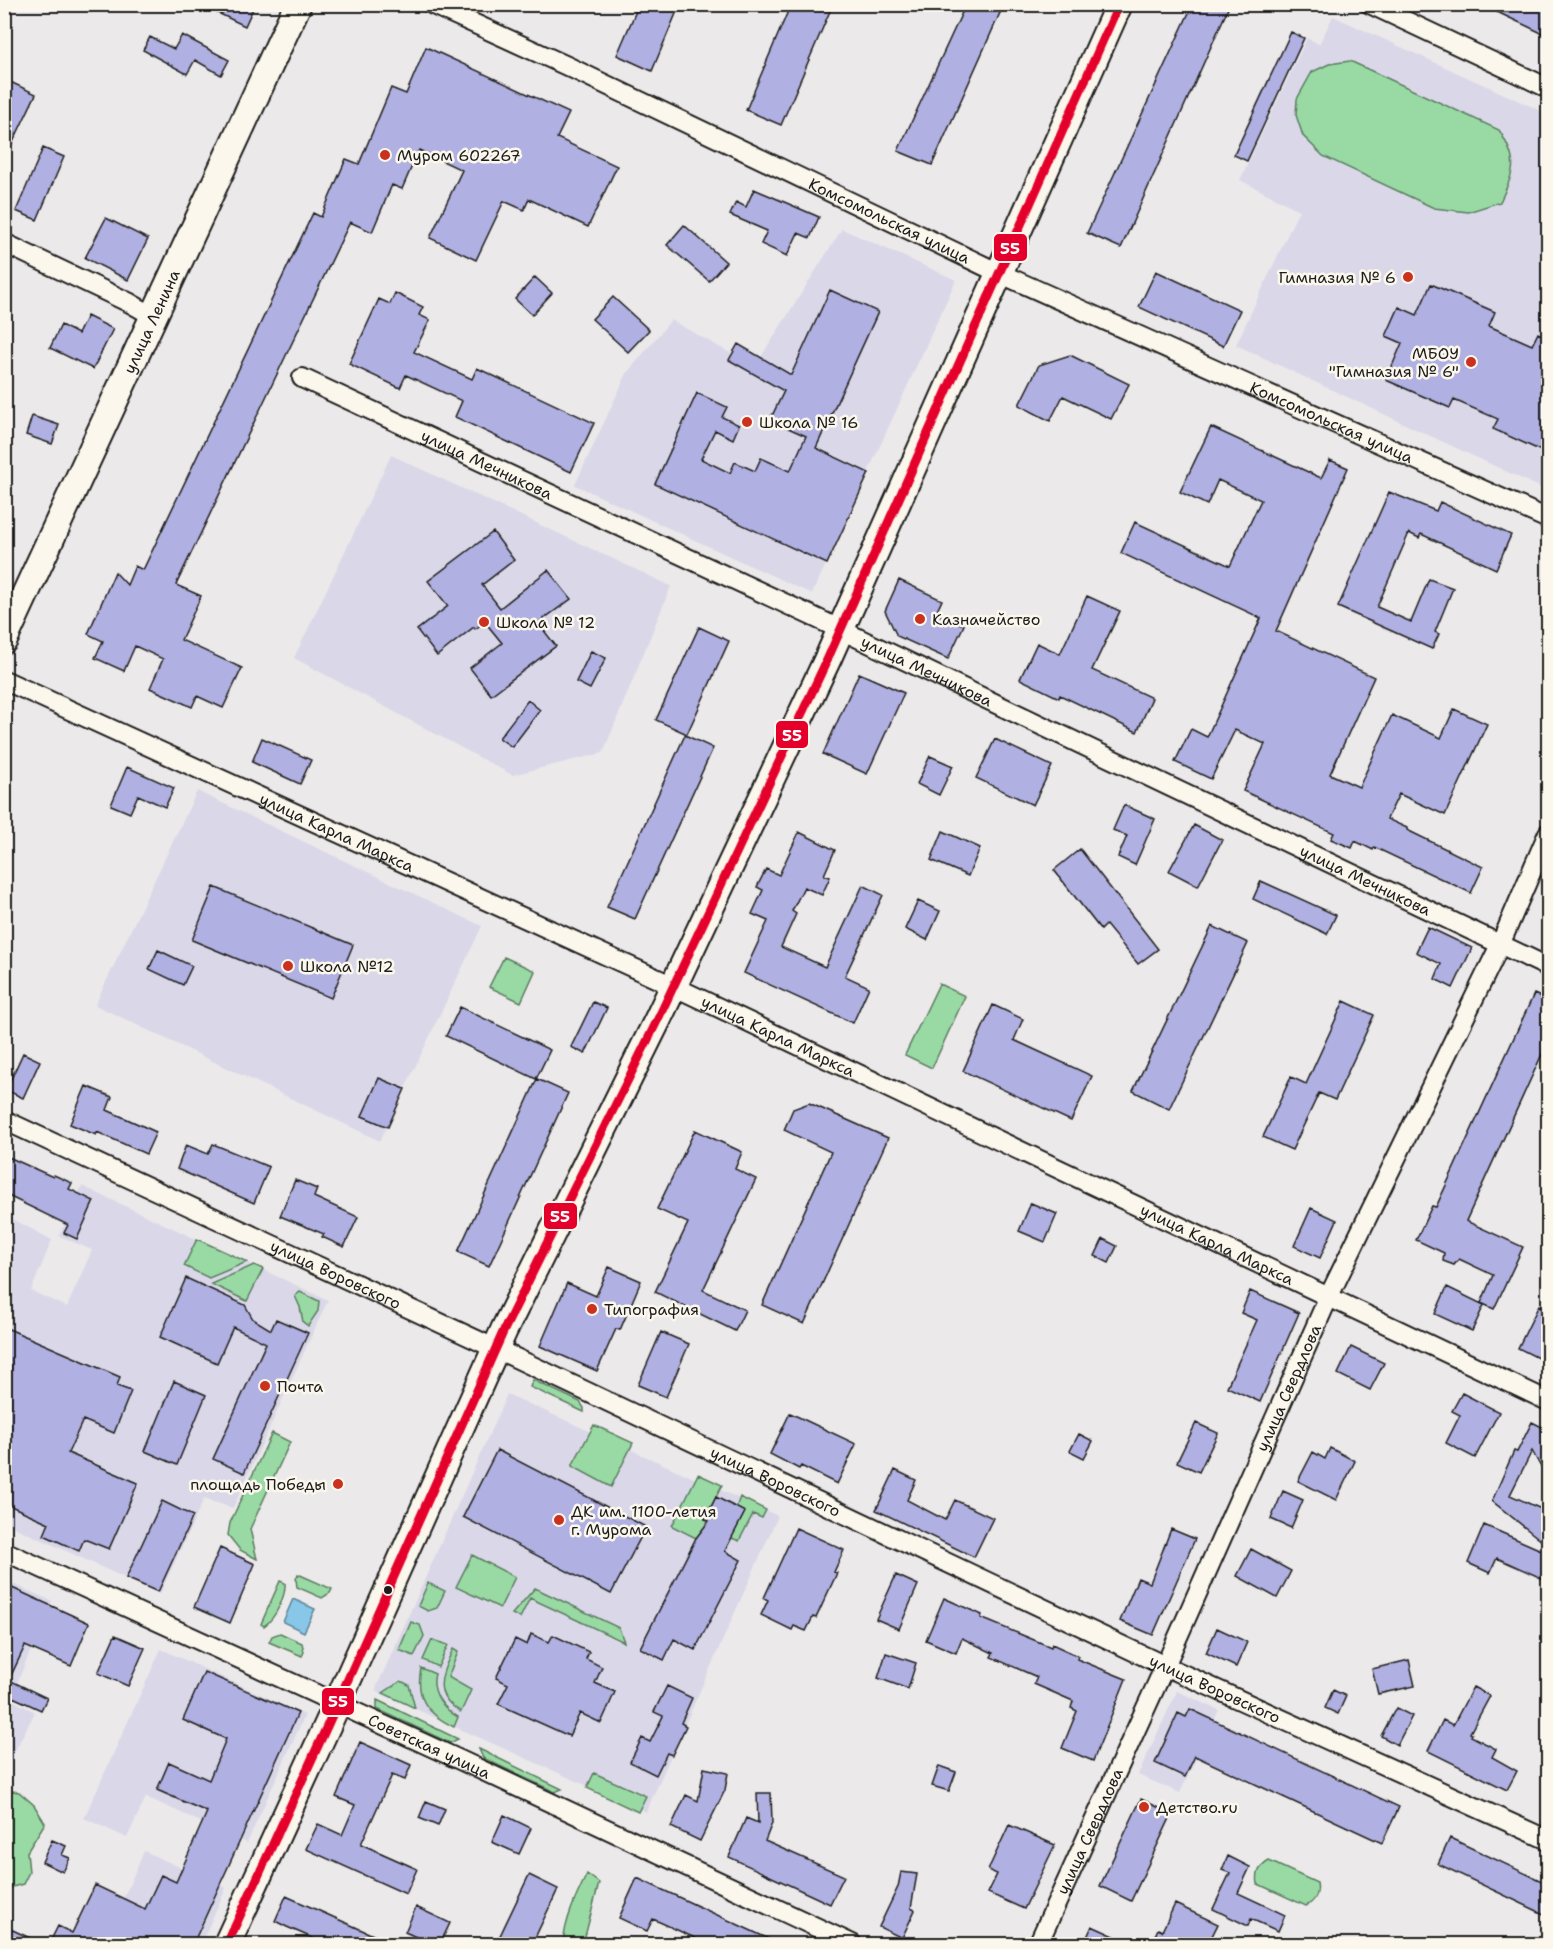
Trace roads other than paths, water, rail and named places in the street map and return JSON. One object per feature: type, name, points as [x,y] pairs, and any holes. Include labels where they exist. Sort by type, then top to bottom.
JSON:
[{"type":"street","name":"улица Ленина","points":[[4,640],[298,4]]},
{"type":"street","name":"Комсомольская улица","points":[[431,4],[567,66],[999,273],[1548,519]]},
{"type":"street","points":[[227,1944],[496,1349],[673,986],[840,630],[1119,4]]},
{"type":"street","points":[[1370,4],[1548,88]]},
{"type":"street","points":[[4,243],[153,316]]},
{"type":"street","name":"улица Мечникова","points":[[302,378],[840,630],[1548,967]]},
{"type":"street","name":"улица Карла Маркса","points":[[4,680],[673,986],[1548,1401]]},
{"type":"street","name":"улица Свердлова","points":[[1038,1944],[1165,1666],[1329,1296],[1500,945],[1548,833]]},
{"type":"street","name":"улица Воровского","points":[[4,1120],[496,1349],[1165,1666],[1548,1840]]},
{"type":"street","name":"Советская улица","points":[[4,1551],[460,1760],[852,1944]]},
{"type":"water","points":[[293,1599],[315,1609],[304,1632],[283,1622]]},
{"type":"place","name":"Муром 602267","points":[[385,155]]},
{"type":"place","name":"Гимназия № 6","points":[[1408,277]]},
{"type":"place","name":"МБОУ \"Гимназия № 6\"","points":[[1471,362]]},
{"type":"place","name":"Школа № 16","points":[[747,422]]},
{"type":"place","name":"Казначейство","points":[[920,619]]},
{"type":"place","name":"Школа № 12","points":[[484,622]]},
{"type":"place","name":"Школа №12","points":[[288,966]]},
{"type":"place","name":"Типография","points":[[592,1309]]},
{"type":"place","name":"Почта","points":[[265,1386]]},
{"type":"place","name":"площадь Победы","points":[[338,1484]]},
{"type":"place","name":"ДК им. 1100-летия г. Мурома","points":[[559,1520]]},
{"type":"place","name":"Детство.ru","points":[[1144,1807]]}]
